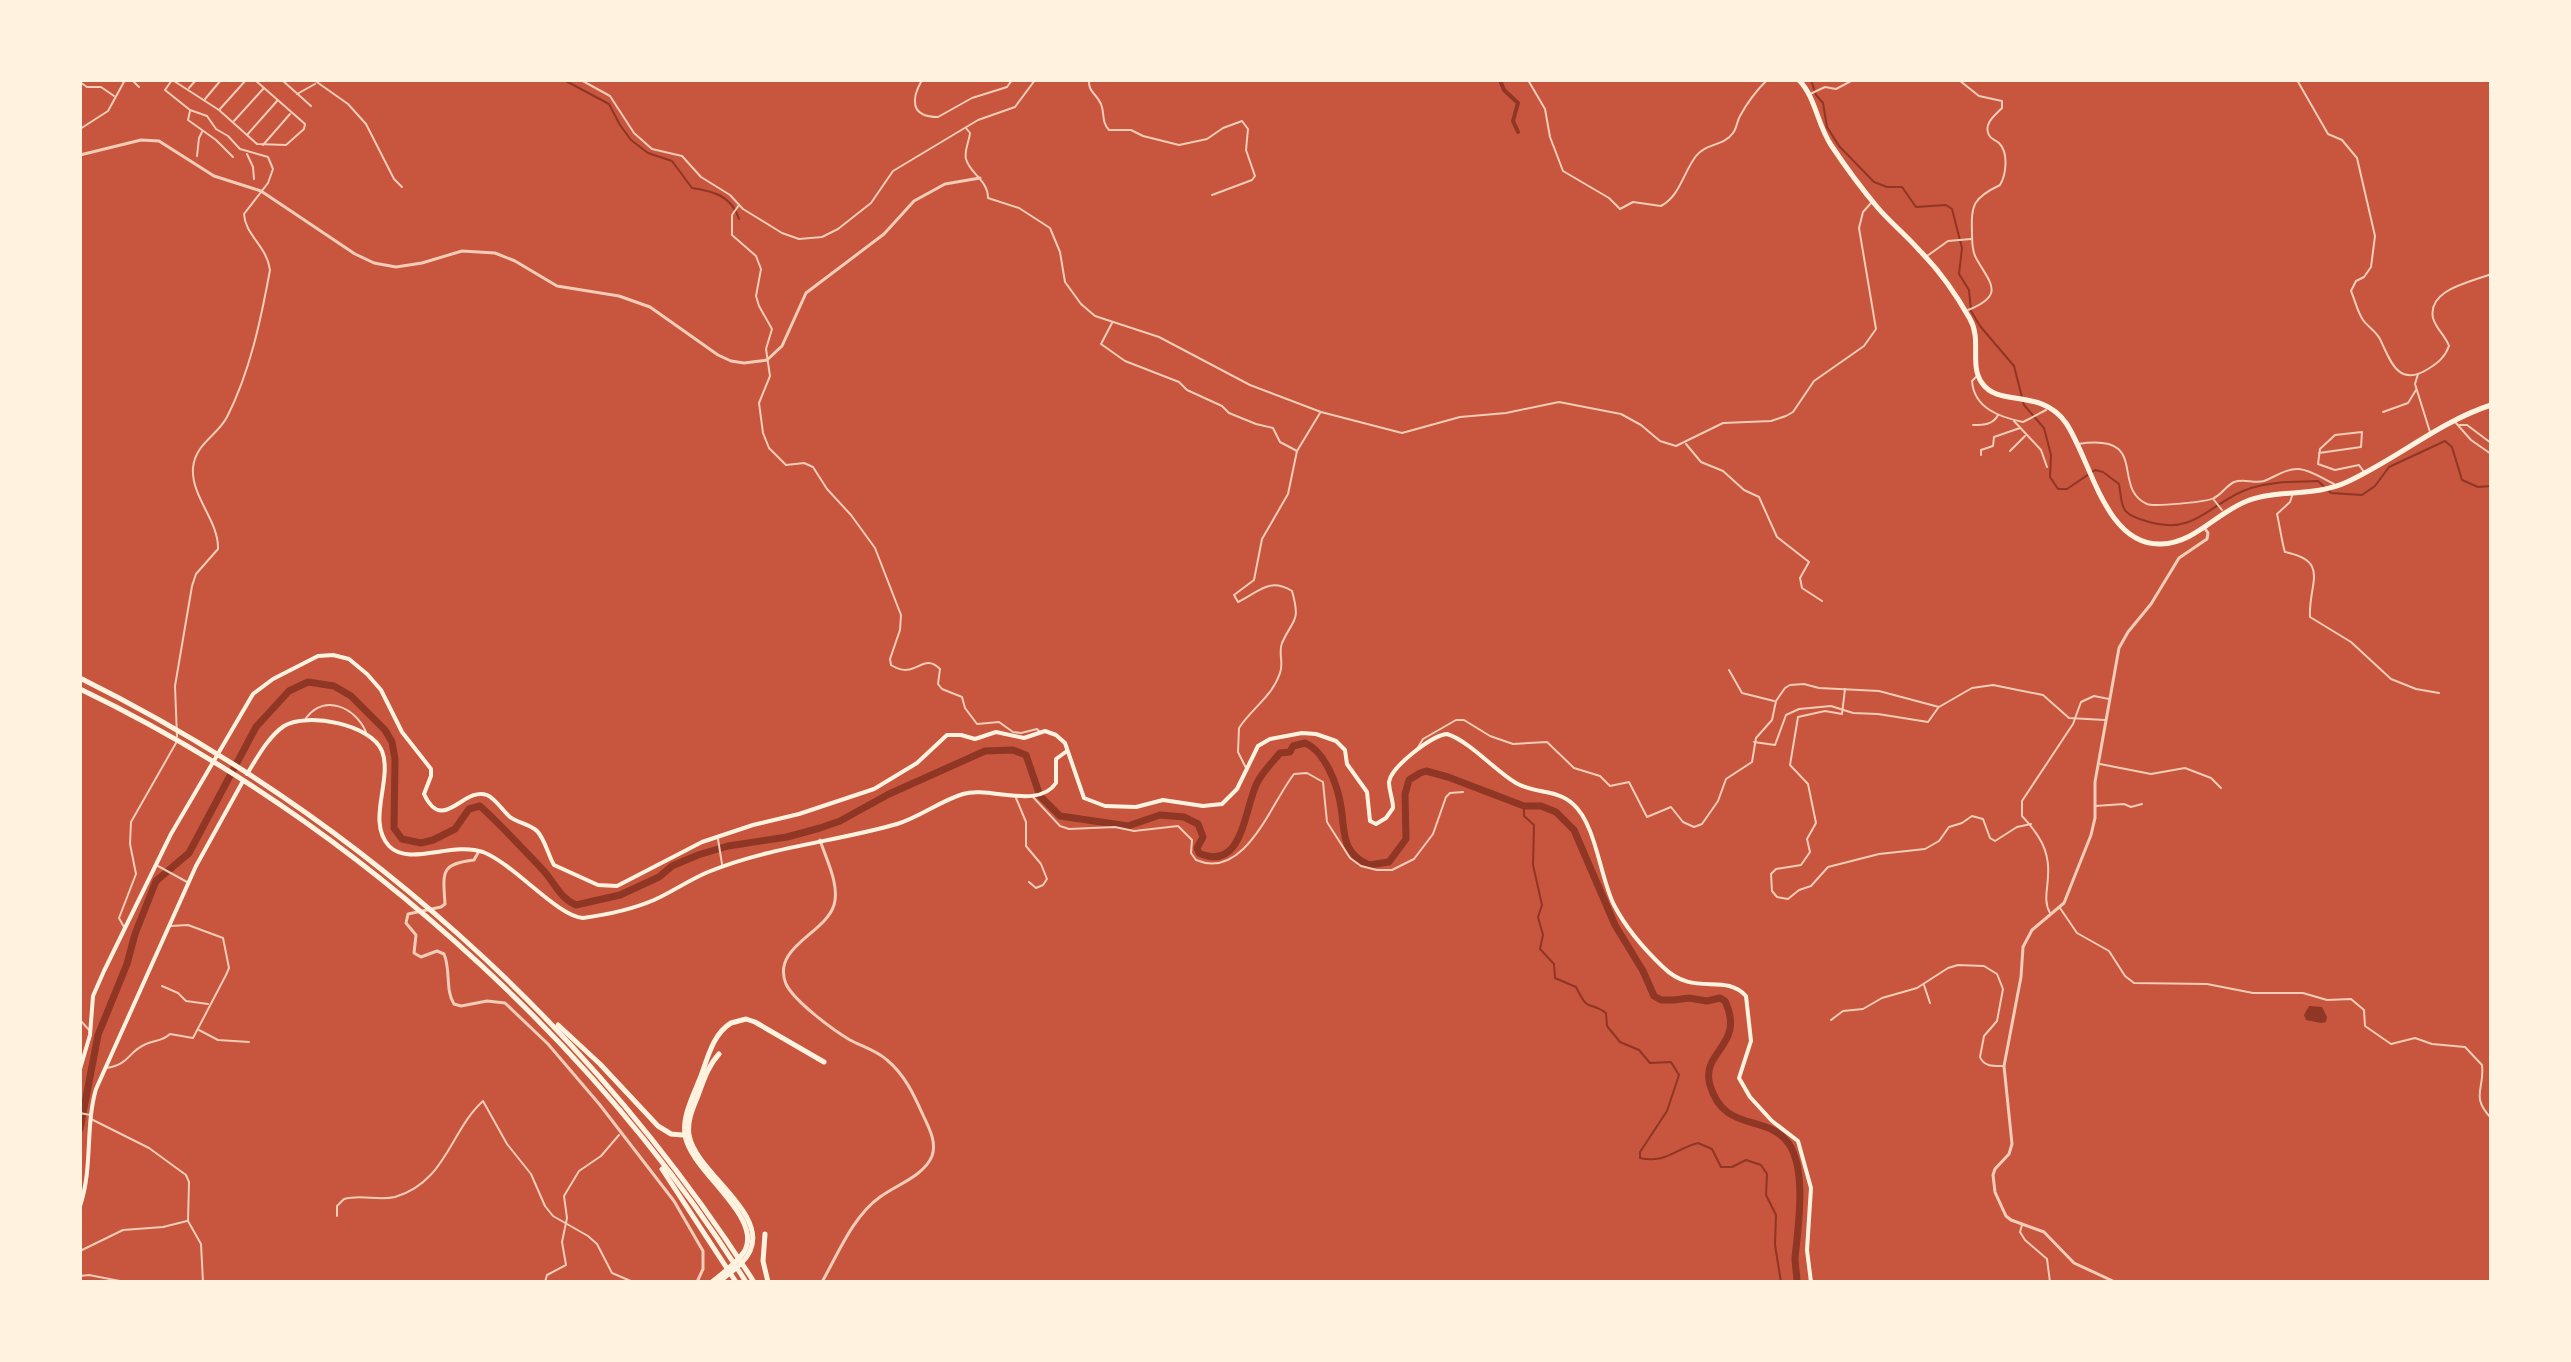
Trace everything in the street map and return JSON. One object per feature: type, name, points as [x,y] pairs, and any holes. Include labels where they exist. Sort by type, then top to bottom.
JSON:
[{"type":"highway","points":[[1799,80],[1809,94],[1829,143],[1873,201],[1926,257],[1967,311],[1977,336],[1978,376],[1984,387],[1992,392],[2028,398],[2050,407],[2062,418],[2116,521],[2138,540],[2154,544],[2180,541],[2253,499],[2338,486],[2430,434],[2491,405]]},
{"type":"highway","points":[[80,678],[161,720],[252,775],[353,845],[494,964],[600,1064],[658,1126],[671,1134],[682,1135]]},
{"type":"highway","points":[[80,689],[155,729],[291,813],[388,886],[487,972],[567,1053],[656,1157],[746,1282]]},
{"type":"highway","points":[[525,994],[641,1124],[695,1195],[754,1282]]},
{"type":"highway","points":[[747,1252],[748,1236],[743,1219],[694,1156],[685,1135],[687,1114],[715,1041],[731,1023],[751,1020],[824,1062]]},
{"type":"highway","points":[[719,1054],[708,1069],[693,1108],[689,1135],[698,1154],[749,1221],[753,1239],[747,1252],[719,1282]]},
{"type":"highway","points":[[656,1157],[736,1282]]},
{"type":"highway","points":[[765,1234],[763,1255],[768,1282]]},
{"type":"highway","points":[[712,1282],[724,1275]]},
{"type":"main road","points":[[80,1069],[90,1031],[93,996],[159,866],[171,834],[253,694],[273,679],[318,656],[341,656],[355,663],[381,690],[397,724],[431,769],[424,794],[432,806],[445,811],[475,794],[490,797],[512,818],[539,833],[559,869],[598,885],[617,886],[695,845],[874,789],[925,757],[945,736],[961,735],[975,739],[996,732],[1024,738],[1040,732],[1056,735],[1065,743],[1084,798],[1105,806],[1136,807],[1163,800],[1203,806],[1222,804],[1237,789],[1258,746],[1270,739],[1302,733],[1327,737],[1345,750],[1347,764],[1367,792],[1370,821],[1376,824],[1386,818],[1393,808],[1391,777],[1417,750],[1436,736],[1450,735],[1519,785],[1565,797],[1577,808],[1614,905],[1664,969],[1681,981],[1697,985],[1729,985],[1746,996],[1751,1041],[1739,1078],[1750,1097],[1772,1121],[1798,1141],[1811,1188],[1807,1250],[1811,1282]]},
{"type":"main road","points":[[80,1206],[88,1173],[93,1098],[105,1068],[187,882],[232,800],[273,735],[286,725],[304,720],[348,726],[367,733],[379,744],[385,759],[381,823],[388,844],[393,849],[410,855],[449,848],[479,851],[509,867],[576,918],[645,903],[723,866],[820,840],[901,823],[970,792],[1016,797],[1033,795],[1050,789],[1056,783],[1056,759],[1067,751]]},
{"type":"street","points":[[80,129],[108,111],[125,80]]},
{"type":"street","points":[[132,80],[139,87]]},
{"type":"street","points":[[125,928],[119,918],[136,874],[130,826],[176,742],[175,686],[192,586],[196,574],[218,549],[216,534],[194,480],[194,463],[202,445],[226,419],[255,343],[270,270],[268,258],[244,219],[246,210],[273,174],[272,163],[264,155],[246,151],[216,129],[207,116],[190,110],[165,90],[172,80],[219,110],[262,146],[286,145],[304,129],[305,124],[255,80]]},
{"type":"street","points":[[188,89],[196,80]]},
{"type":"street","points":[[204,99],[221,80]]},
{"type":"street","points":[[219,110],[246,80]]},
{"type":"street","points":[[282,80],[311,106]]},
{"type":"street","points":[[581,80],[610,96],[634,133],[652,149],[682,156],[701,177],[791,238],[822,237],[862,211],[881,192],[893,171],[978,120],[1015,107],[1035,80]]},
{"type":"street","points":[[590,80],[591,85]]},
{"type":"street","points":[[922,80],[914,102],[920,112],[932,117],[938,117],[972,98],[1007,87],[1012,80]]},
{"type":"street","points":[[1089,80],[1090,91],[1101,103],[1103,121],[1109,130],[1128,129],[1179,145],[1207,139],[1223,128],[1242,121],[1248,129],[1246,150],[1255,176],[1227,191],[1212,195]]},
{"type":"street","points":[[1528,80],[1545,109],[1550,137],[1563,171],[1609,198],[1620,209],[1633,202],[1661,206],[1676,196],[1683,177],[1698,153],[1734,132],[1745,107],[1767,80]]},
{"type":"street","points":[[1809,94],[1825,87],[1836,89],[1853,80]]},
{"type":"street","points":[[1959,80],[1975,94],[2000,100],[2003,104],[1988,126],[1989,137],[2002,148],[2006,172],[2000,185],[1983,193],[1973,206],[1974,255],[1990,277],[1992,287],[1989,297],[1967,311]]},
{"type":"street","points":[[2297,80],[2328,134],[2341,139],[2357,158],[2375,236],[2371,267],[2351,289],[2360,315],[2379,337],[2396,369],[2407,374],[2418,374],[2443,358],[2448,349],[2447,340],[2434,320],[2435,302],[2450,290],[2491,274]]},
{"type":"street","points":[[80,81],[87,87],[101,87],[116,98]]},
{"type":"street","points":[[297,94],[315,82],[348,104],[366,124],[394,179],[402,187]]},
{"type":"street","points":[[233,122],[264,88]]},
{"type":"street","points":[[247,135],[278,100]]},
{"type":"street","points":[[190,110],[188,120],[233,157]]},
{"type":"street","points":[[262,146],[292,112]]},
{"type":"street","points":[[966,128],[970,133],[965,153],[967,161],[988,190],[988,198],[1019,208],[1050,228],[1070,290],[1095,316],[1159,337],[1250,385],[1321,412],[1402,433],[1460,417],[1506,413],[1559,402],[1621,414],[1660,441],[1676,446],[1723,423],[1771,421],[1786,416],[1793,412],[1814,381],[1869,340],[1876,323],[1859,228],[1863,212],[1873,201]]},
{"type":"street","points":[[197,156],[202,132]]},
{"type":"street","points":[[80,155],[141,140],[159,141],[214,176],[261,191],[355,254],[374,263],[396,267],[462,251],[495,253],[557,286],[619,296],[650,307],[718,355],[744,363],[767,360],[782,346],[806,293],[884,234],[914,201],[945,184],[980,178]]},
{"type":"street","points":[[246,151],[254,179]]},
{"type":"street","points":[[739,205],[732,215],[731,230],[736,241],[756,256],[761,269],[756,296],[772,333],[766,349],[770,376],[759,403],[766,443],[786,465],[804,463],[813,467],[875,548],[901,615],[891,665],[911,671],[925,663],[933,663],[940,669],[938,684],[942,689],[962,697],[965,708],[977,724],[999,722],[1013,732],[1037,729],[1040,732]]},
{"type":"street","points":[[1926,257],[1945,242],[1972,239]]},
{"type":"street","points":[[1113,322],[1101,344],[1125,361],[1179,382],[1187,390],[1239,417],[1273,428],[1280,442],[1297,451]]},
{"type":"street","points":[[2383,412],[2408,403],[2416,389],[2418,374]]},
{"type":"street","points":[[1978,376],[1972,381],[1974,395],[1981,405],[1998,414],[2023,422],[2050,407]]},
{"type":"street","points":[[2416,389],[2430,434]]},
{"type":"street","points":[[1247,769],[1238,752],[1236,734],[1243,720],[1271,693],[1282,671],[1281,646],[1296,620],[1292,591],[1279,584],[1268,586],[1238,602],[1234,595],[1254,580],[1262,539],[1288,494],[1297,451],[1321,412]]},
{"type":"street","points":[[1973,425],[1987,424],[1996,420],[1998,414]]},
{"type":"street","points":[[2013,420],[2041,450],[2047,467]]},
{"type":"street","points":[[2456,423],[2467,425],[2491,443]]},
{"type":"street","points":[[2456,423],[2471,440],[2491,454]]},
{"type":"street","points":[[1981,455],[1981,450],[1993,446],[1994,437],[2020,428]]},
{"type":"street","points":[[2319,453],[2359,448],[2363,446],[2362,432],[2335,435],[2321,448],[2319,453],[2318,465],[2335,470],[2359,465],[2364,473]]},
{"type":"street","points":[[2010,451],[2025,436]]},
{"type":"street","points":[[2077,444],[2100,441],[2120,451],[2133,489],[2146,503],[2214,501],[2233,483],[2257,483],[2293,469],[2306,471],[2338,486]]},
{"type":"street","points":[[1685,443],[1698,460],[1723,471],[1744,490],[1759,497],[1777,537],[1809,562],[1800,578],[1802,588],[1822,601]]},
{"type":"street","points":[[2292,494],[2290,502],[2277,514],[2283,535],[2283,551],[2299,555],[2313,565],[2316,572],[2310,596],[2310,617],[2351,642],[2391,679],[2416,689],[2439,693]]},
{"type":"street","points":[[2214,501],[2224,513]]},
{"type":"street","points":[[2115,1282],[2077,1264],[2044,1232],[2006,1216],[1993,1186],[1995,1169],[2009,1154],[2012,1144],[2004,1066],[2021,977],[2023,947],[2032,930],[2066,898],[2091,835],[2095,782],[2119,648],[2179,558],[2207,539],[2208,533],[2204,527]]},
{"type":"street","points":[[1729,670],[1742,693],[1776,701]]},
{"type":"street","points":[[1417,750],[1423,739],[1456,720],[1464,720],[1490,736],[1513,744],[1547,742],[1580,772],[1600,776],[1610,786],[1629,782],[1647,817],[1671,807],[1683,822],[1694,827],[1702,824],[1718,801],[1726,779],[1752,762],[1754,742],[1772,720],[1776,701],[1790,685],[1893,693],[1939,707]]},
{"type":"street","points":[[1754,742],[1775,745],[1786,716],[1792,711],[1826,706],[1853,713],[1928,722],[1939,707],[1972,688],[1993,685],[2043,695],[2064,715],[2074,719],[2106,720]]},
{"type":"street","points":[[1845,689],[1841,714],[1825,711],[1800,716],[1796,721],[1790,765],[1808,784],[1816,823],[1807,839],[1810,852],[1801,865],[1775,869],[1771,874],[1772,891],[1777,897],[1788,899],[1799,890],[1811,886],[1828,867],[1879,854],[1929,848],[1939,841],[1949,827],[1972,816],[1983,819],[1990,838],[1995,841],[2017,827],[2031,824]]},
{"type":"street","points":[[2051,914],[2046,903],[2049,871],[2045,851],[2039,834],[2022,816],[2022,801],[2074,719],[2080,703],[2094,696],[2109,699]]},
{"type":"street","points":[[304,720],[308,714],[323,706],[339,706],[352,711],[367,733]]},
{"type":"street","points":[[2099,764],[2151,774],[2185,768],[2211,778],[2221,788]]},
{"type":"street","points":[[1033,795],[1060,826],[1069,829],[1115,827],[1134,831],[1178,826],[1192,840],[1191,853],[1196,860],[1217,864],[1234,856],[1266,823],[1294,774],[1307,773],[1323,782],[1325,816],[1350,858],[1368,869],[1386,871],[1414,859],[1433,834],[1446,797],[1450,793],[1463,792]]},
{"type":"street","points":[[1016,797],[1026,822],[1026,846],[1041,864],[1047,879],[1039,888],[1034,888],[1029,882]]},
{"type":"street","points":[[2094,806],[2111,803],[2131,807],[2142,804]]},
{"type":"street","points":[[718,838],[723,866]]},
{"type":"street","points":[[820,840],[834,886],[834,905],[821,924],[789,954],[784,971],[786,983],[791,992],[840,1034],[880,1054],[897,1068],[918,1104],[934,1145],[929,1161],[921,1170],[877,1199],[864,1213],[822,1282]]},
{"type":"street","points":[[479,851],[474,860],[456,862],[447,871],[443,881],[445,904],[412,912],[406,918],[406,923],[416,935],[413,949],[416,955],[423,957],[437,951],[445,956],[450,998],[454,1004],[461,1006],[497,1001],[511,1007],[548,1044],[671,1197],[703,1251],[703,1269],[697,1282]]},
{"type":"street","points":[[159,866],[187,882]]},
{"type":"street","points":[[2059,907],[2077,933],[2109,951],[2125,976],[2134,983],[2207,984],[2253,993],[2303,993],[2327,1000],[2351,999],[2364,1010],[2365,1026],[2388,1042],[2395,1044],[2415,1038],[2432,1044],[2465,1047],[2482,1065],[2478,1093],[2482,1107],[2491,1118]]},
{"type":"street","points":[[105,1068],[122,1066],[149,1043],[165,1040],[170,1034],[189,1039],[198,1029],[229,968],[223,938],[188,925],[169,926]]},
{"type":"street","points":[[1831,1020],[1843,1011],[1863,1009],[1882,998],[1910,991],[1948,968],[1958,965],[1984,966],[1997,974],[2003,985],[2002,1006],[1995,1025],[1984,1036],[1980,1057],[1984,1063],[2004,1066]]},
{"type":"street","points":[[1924,984],[1930,1003]]},
{"type":"street","points":[[162,986],[178,993],[186,1001],[209,1005]]},
{"type":"street","points":[[80,1020],[90,1031]]},
{"type":"street","points":[[198,1029],[218,1040],[249,1042]]},
{"type":"street","points":[[337,1216],[337,1206],[348,1197],[379,1199],[397,1196],[421,1182],[445,1160],[469,1118],[483,1101],[507,1144],[531,1174],[545,1206],[553,1216],[595,1241],[612,1273],[633,1282]]},
{"type":"street","points":[[80,1113],[149,1148],[186,1175],[189,1182],[188,1221],[201,1244],[203,1282]]},
{"type":"street","points":[[545,1282],[547,1275],[566,1265],[562,1242],[567,1218],[564,1196],[579,1171],[601,1156],[619,1135]]},
{"type":"street","points":[[80,1251],[123,1230],[163,1227],[188,1221]]},
{"type":"street","points":[[2022,1225],[2020,1232],[2025,1240],[2047,1259],[2050,1282]]},
{"type":"street","points":[[80,1276],[125,1282]]},
{"type":"shaded area","points":[[2309,1006],[2322,1007],[2326,1022],[2306,1020],[2304,1015]]},
{"type":"waterway","points":[[564,80],[609,104],[631,140],[648,153],[672,161],[692,188],[714,193],[727,200],[739,219]]},
{"type":"waterway","points":[[1500,80],[1504,90],[1518,103],[1513,121],[1518,132]]},
{"type":"waterway","points":[[1811,80],[1816,95],[1823,103],[1827,127],[1839,146],[1874,182],[1887,187],[1902,187],[1916,207],[1946,205],[1952,209],[1962,248],[1959,274],[1969,290],[1971,311],[2014,366],[2024,405],[2044,428],[2051,455],[2050,477],[2058,489],[2067,489],[2095,470],[2103,472],[2119,484],[2123,506],[2128,514],[2149,522],[2180,524],[2192,521],[2237,493],[2268,484],[2318,481],[2331,493],[2362,495],[2375,486],[2389,467],[2445,441],[2452,447],[2462,480],[2478,487],[2491,486]]},
{"type":"waterway","points":[[80,1129],[98,1035],[156,881],[189,853],[256,727],[289,691],[308,682],[334,686],[351,696],[385,730],[392,742],[395,759],[394,828],[402,839],[421,843],[433,840],[455,829],[469,809],[480,806],[542,869],[565,898],[576,905],[620,895],[698,855],[728,846],[787,837],[840,821],[889,794],[985,751],[1013,750],[1026,755],[1040,796],[1060,816],[1128,826],[1160,815],[1184,817],[1198,824],[1203,837],[1197,848],[1199,853],[1214,857],[1225,854],[1240,835],[1257,783],[1265,771],[1280,753],[1290,752],[1293,746],[1305,743],[1319,753],[1334,780],[1349,848],[1369,865],[1389,862],[1406,839],[1405,794],[1409,780],[1426,771],[1524,806],[1541,806],[1556,812],[1574,830],[1615,925],[1654,996],[1661,1000],[1689,998],[1707,1001],[1720,998],[1725,1001],[1730,1028],[1711,1064],[1710,1085],[1725,1111],[1780,1135],[1795,1155],[1800,1184],[1795,1258],[1797,1282]]},
{"type":"waterway","points":[[1524,806],[1524,816],[1534,825],[1533,865],[1542,905],[1538,917],[1543,935],[1540,949],[1554,964],[1555,978],[1576,987],[1587,1004],[1606,1013],[1607,1026],[1620,1042],[1639,1050],[1650,1063],[1671,1062],[1679,1075],[1667,1111],[1640,1152],[1640,1158],[1656,1159],[1698,1143],[1712,1149],[1721,1167],[1732,1167],[1746,1160],[1761,1165],[1767,1174],[1766,1195],[1776,1215],[1775,1245],[1781,1282]]}]
